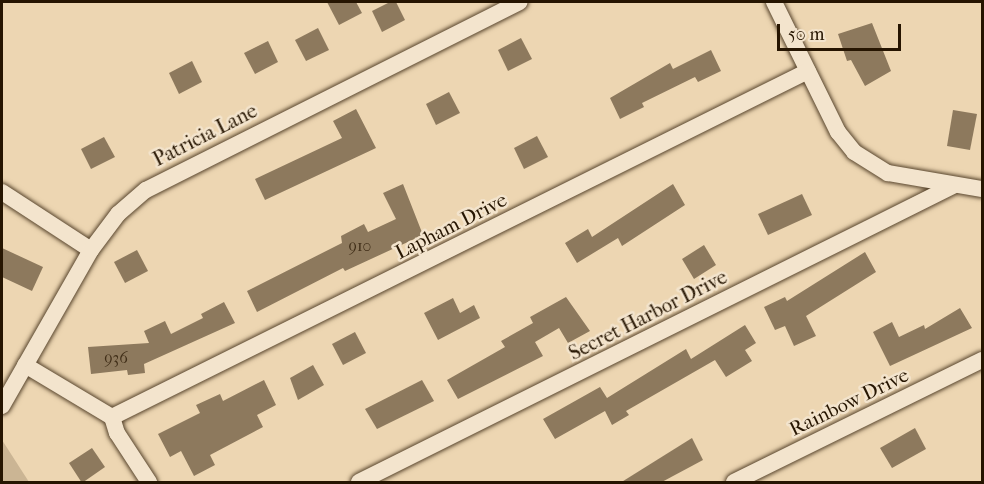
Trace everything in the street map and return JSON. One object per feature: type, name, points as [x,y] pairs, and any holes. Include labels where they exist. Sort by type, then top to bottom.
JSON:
[{"type":"street","name":"Patricia Lane","points":[[2,406],[91,250],[118,214],[146,190],[519,2]]},
{"type":"street","points":[[774,2],[838,132],[854,152],[888,172],[955,186],[982,189]]},
{"type":"street","name":"Lapham Drive","points":[[112,417],[808,71]]},
{"type":"street","name":"Secret Harbor Drive","points":[[360,483],[955,186]]},
{"type":"street","points":[[2,192],[91,250]]},
{"type":"street","name":"Rainbow Drive","points":[[734,483],[982,360]]},
{"type":"street","points":[[25,365],[112,417],[117,433],[149,483]]},
{"type":"shaded area","points":[[2,440],[29,482],[2,482]]},
{"type":"building","points":[[327,2],[356,2],[362,13],[339,25]]},
{"type":"building","points":[[390,2],[396,2],[405,20],[382,32],[372,11]]},
{"type":"building","points":[[872,23],[891,71],[865,86],[851,60],[847,61],[838,34]]},
{"type":"building","points":[[318,28],[329,50],[306,61],[295,40]]},
{"type":"building","points":[[521,38],[532,59],[508,71],[498,50]]},
{"type":"building","points":[[268,41],[278,62],[255,74],[244,53]]},
{"type":"building","points":[[711,50],[721,71],[698,82],[695,77],[642,103],[644,107],[620,119],[610,98],[670,63],[673,69]]},
{"type":"building","points":[[192,61],[202,82],[179,94],[169,73]]},
{"type":"building","points":[[449,92],[460,113],[436,125],[426,104]]},
{"type":"building","points":[[356,109],[376,148],[265,200],[255,179],[342,138],[333,121]]},
{"type":"building","points":[[953,110],[977,114],[970,150],[947,146]]},
{"type":"building","points":[[537,136],[548,157],[524,169],[514,148]]},
{"type":"building","points":[[104,137],[115,157],[91,169],[81,149]]},
{"type":"building","points":[[403,184],[423,235],[345,271],[343,268],[257,312],[247,291],[342,243],[341,236],[364,224],[368,232],[396,219],[383,193]]},
{"type":"building","points":[[673,184],[685,205],[622,246],[618,238],[577,263],[565,243],[588,229],[592,237]]},
{"type":"building","points":[[802,194],[812,215],[768,235],[758,214]]},
{"type":"building","points":[[704,245],[716,265],[694,279],[682,259]]},
{"type":"building","points":[[2,248],[43,267],[32,291],[2,277]]},
{"type":"building","points":[[137,250],[148,271],[125,283],[114,262]]},
{"type":"building","points":[[865,252],[876,272],[806,316],[816,336],[794,346],[785,326],[775,330],[764,307],[785,297],[787,301]]},
{"type":"building","points":[[566,297],[590,331],[568,343],[559,328],[535,342],[543,356],[458,399],[447,380],[505,347],[501,341],[533,323],[530,317]]},
{"type":"building","points":[[453,298],[460,313],[474,305],[480,318],[438,340],[424,313]]},
{"type":"building","points":[[224,302],[235,323],[144,364],[145,373],[128,375],[127,370],[91,374],[88,347],[149,343],[144,331],[165,321],[171,334],[203,318],[201,314]]},
{"type":"building","points":[[960,308],[972,328],[890,366],[873,332],[892,322],[899,337],[924,325],[925,329]]},
{"type":"building","points":[[745,325],[756,343],[745,350],[752,361],[726,377],[715,360],[626,411],[629,415],[612,425],[605,411],[555,439],[543,419],[600,387],[607,398],[686,349],[691,359]]},
{"type":"building","points":[[355,332],[366,353],[343,365],[332,344]]},
{"type":"building","points":[[313,365],[324,385],[298,400],[290,378]]},
{"type":"building","points":[[264,380],[276,405],[257,415],[263,427],[210,455],[215,465],[194,476],[181,451],[170,457],[158,434],[200,413],[196,405],[220,394],[223,401]]},
{"type":"building","points":[[422,380],[434,401],[377,429],[365,409]]},
{"type":"building","points":[[915,428],[926,449],[892,468],[880,448]]},
{"type":"building","points":[[692,438],[703,460],[660,483],[620,483]]},
{"type":"building","points":[[92,448],[105,467],[82,483],[69,463]]}]
